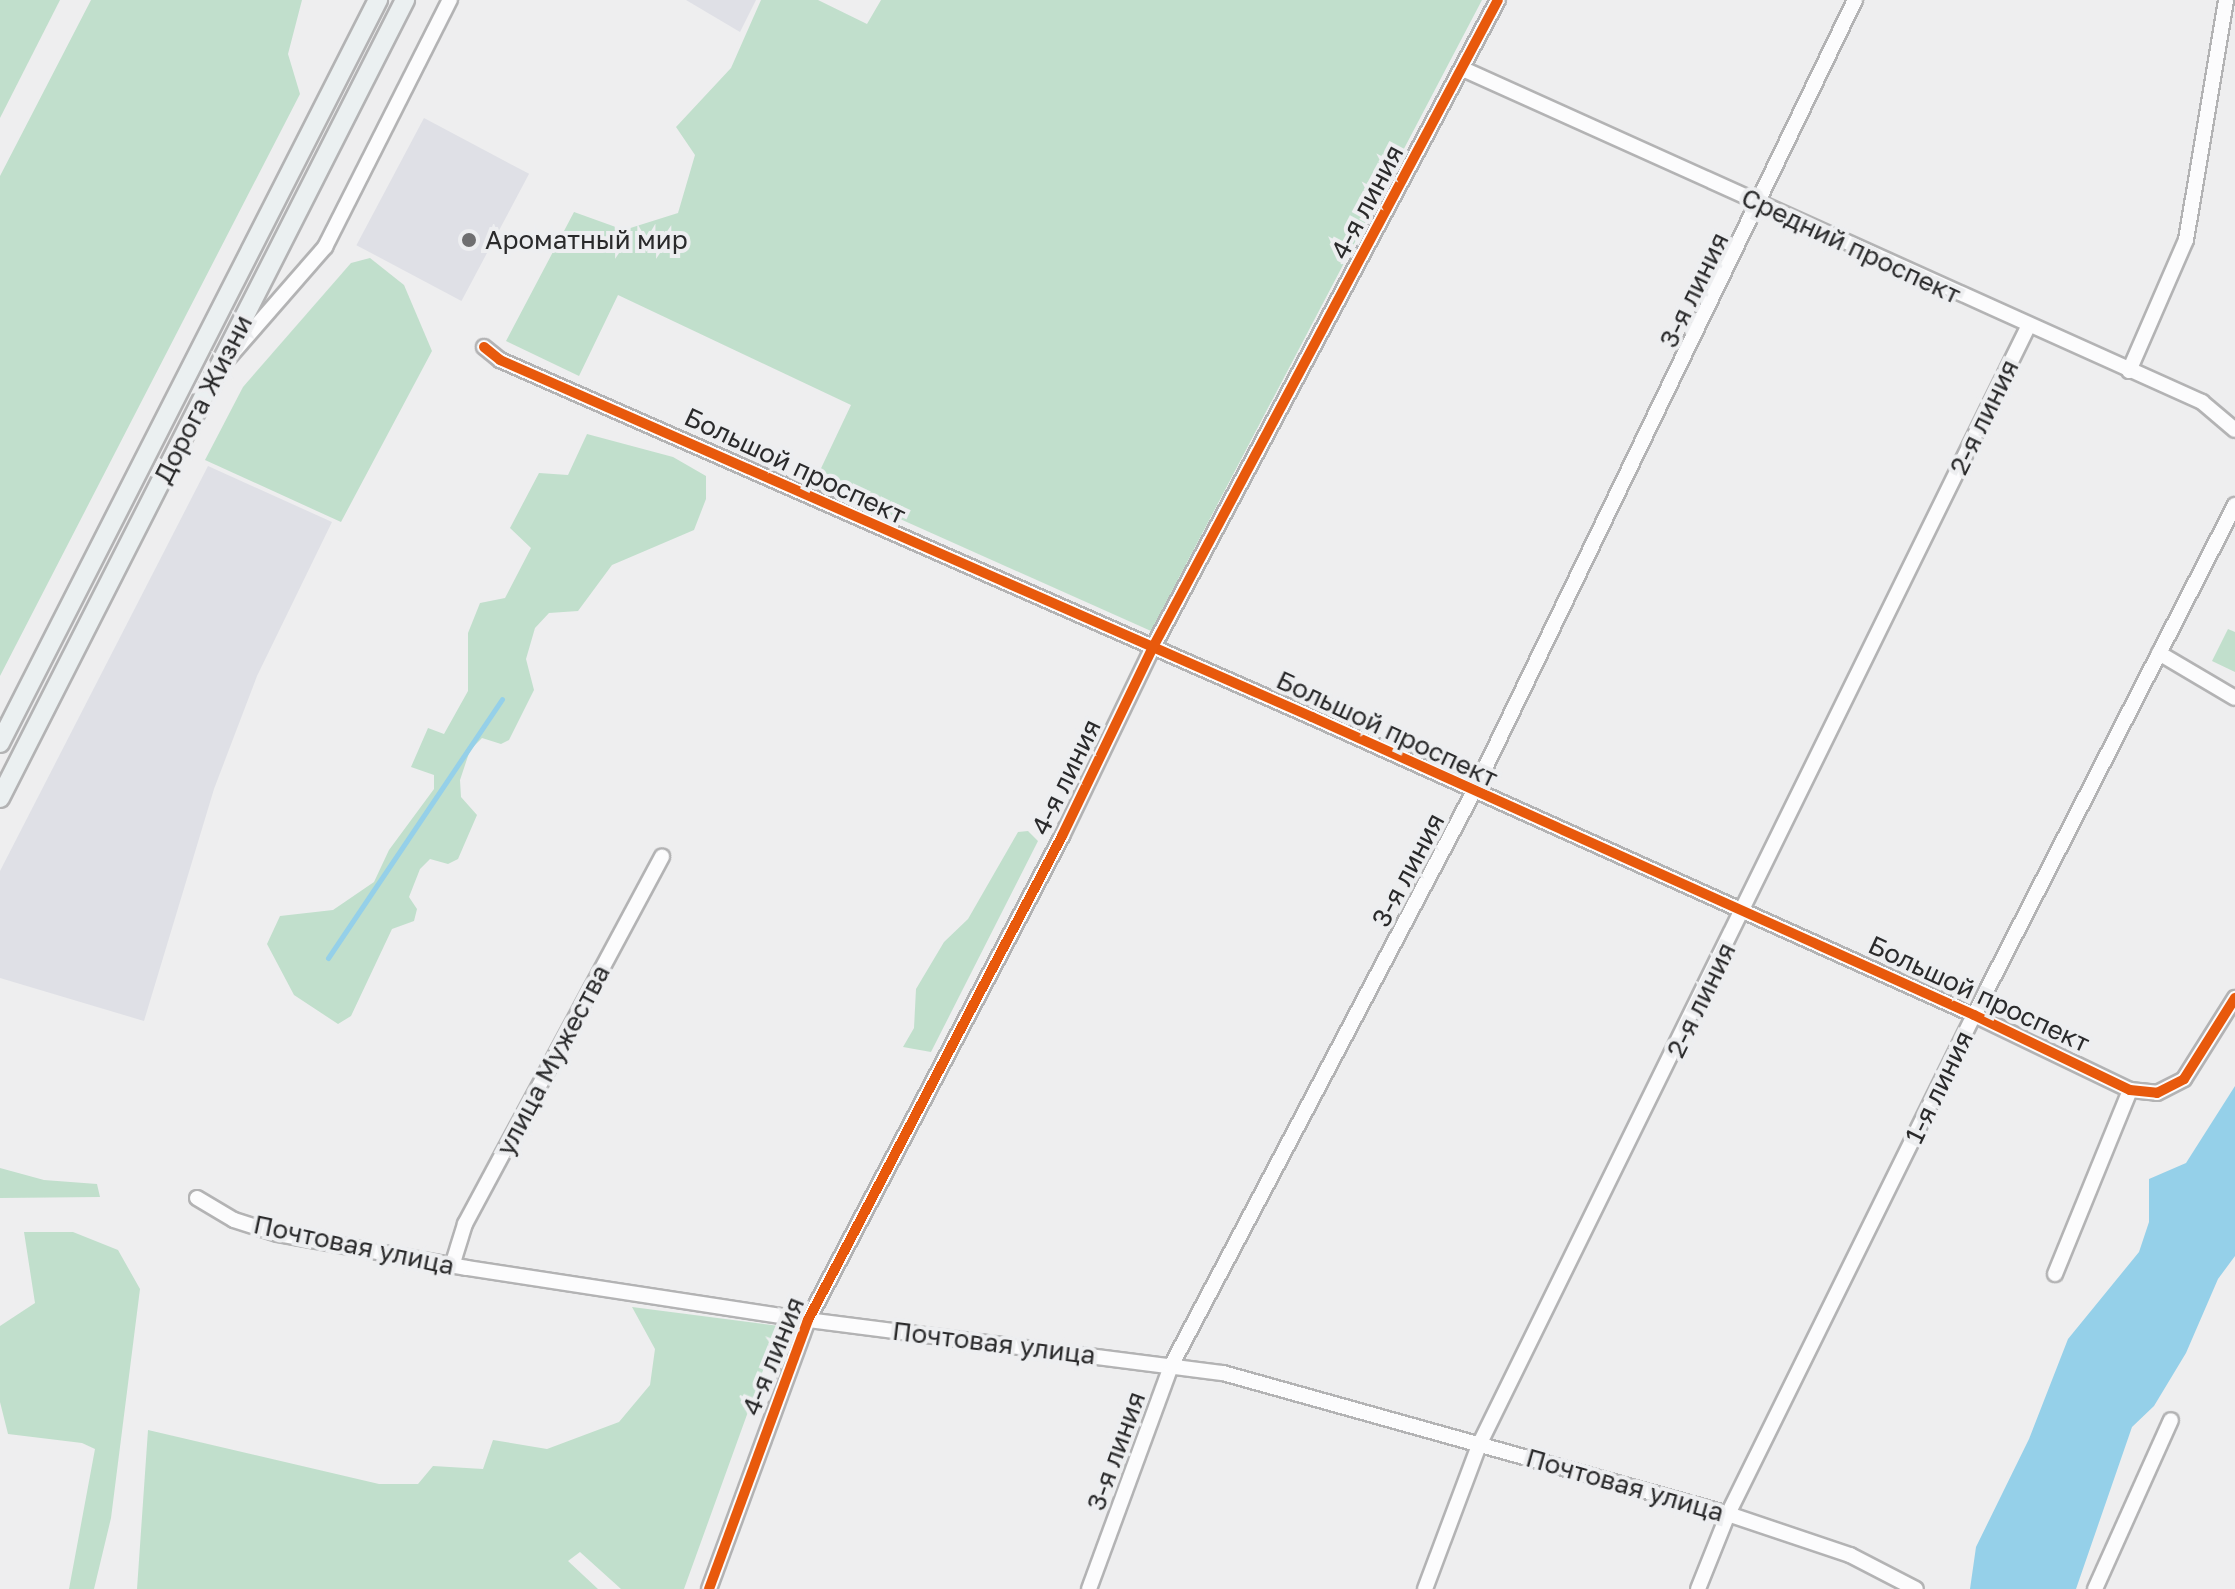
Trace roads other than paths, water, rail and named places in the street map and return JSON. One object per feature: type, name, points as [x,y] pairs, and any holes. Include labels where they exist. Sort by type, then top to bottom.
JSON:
[{"type":"main road","name":"Дорога Жизни","points":[[0,743],[378,0]]},
{"type":"main road","name":"Дорога Жизни","points":[[0,798],[405,0]]},
{"type":"street","points":[[218,368],[325,247],[450,0]]},
{"type":"street","name":"4-я линия","points":[[709,1589],[808,1320],[1062,836],[1152,649],[1498,0]]},
{"type":"street","name":"3-я линия","points":[[1089,1589],[1171,1366],[1473,793],[1760,204],[1855,0]]},
{"type":"street","points":[[2129,371],[2186,240],[2226,0]]},
{"type":"street","name":"Средний проспект","points":[[1463,69],[2028,327],[2202,402],[2235,430]]},
{"type":"street","name":"2-я линия","points":[[1425,1589],[1480,1443],[1745,912],[2028,327]]},
{"type":"street","name":"Большой проспект","points":[[484,347],[500,360],[1745,912],[1974,1015],[2130,1090]]},
{"type":"street","name":"1-я линия","points":[[1698,1589],[1728,1514],[1974,1015],[2235,505]]},
{"type":"street","points":[[2159,653],[2235,698]]},
{"type":"street","name":"улица Мужества","points":[[452,1266],[465,1224],[662,857]]},
{"type":"street","points":[[2055,1274],[2130,1090],[2157,1093],[2184,1079],[2235,998]]},
{"type":"street","name":"Почтовая улица","points":[[197,1198],[234,1220],[278,1234],[452,1266],[808,1320],[1223,1373],[1728,1514],[1850,1555],[1916,1589]]},
{"type":"street","points":[[2095,1589],[2171,1420]]},
{"type":"water","points":[[2235,1086],[2235,1256],[2218,1279],[2186,1353],[2154,1406],[2132,1427],[2076,1589],[1970,1589],[1976,1547],[2029,1439],[2068,1339],[2139,1252],[2149,1222],[2149,1179],[2186,1163]]},
{"type":"waterway","points":[[328,958],[502,699]]},
{"type":"place","name":"Ароматный мир","points":[[469,240]]}]
